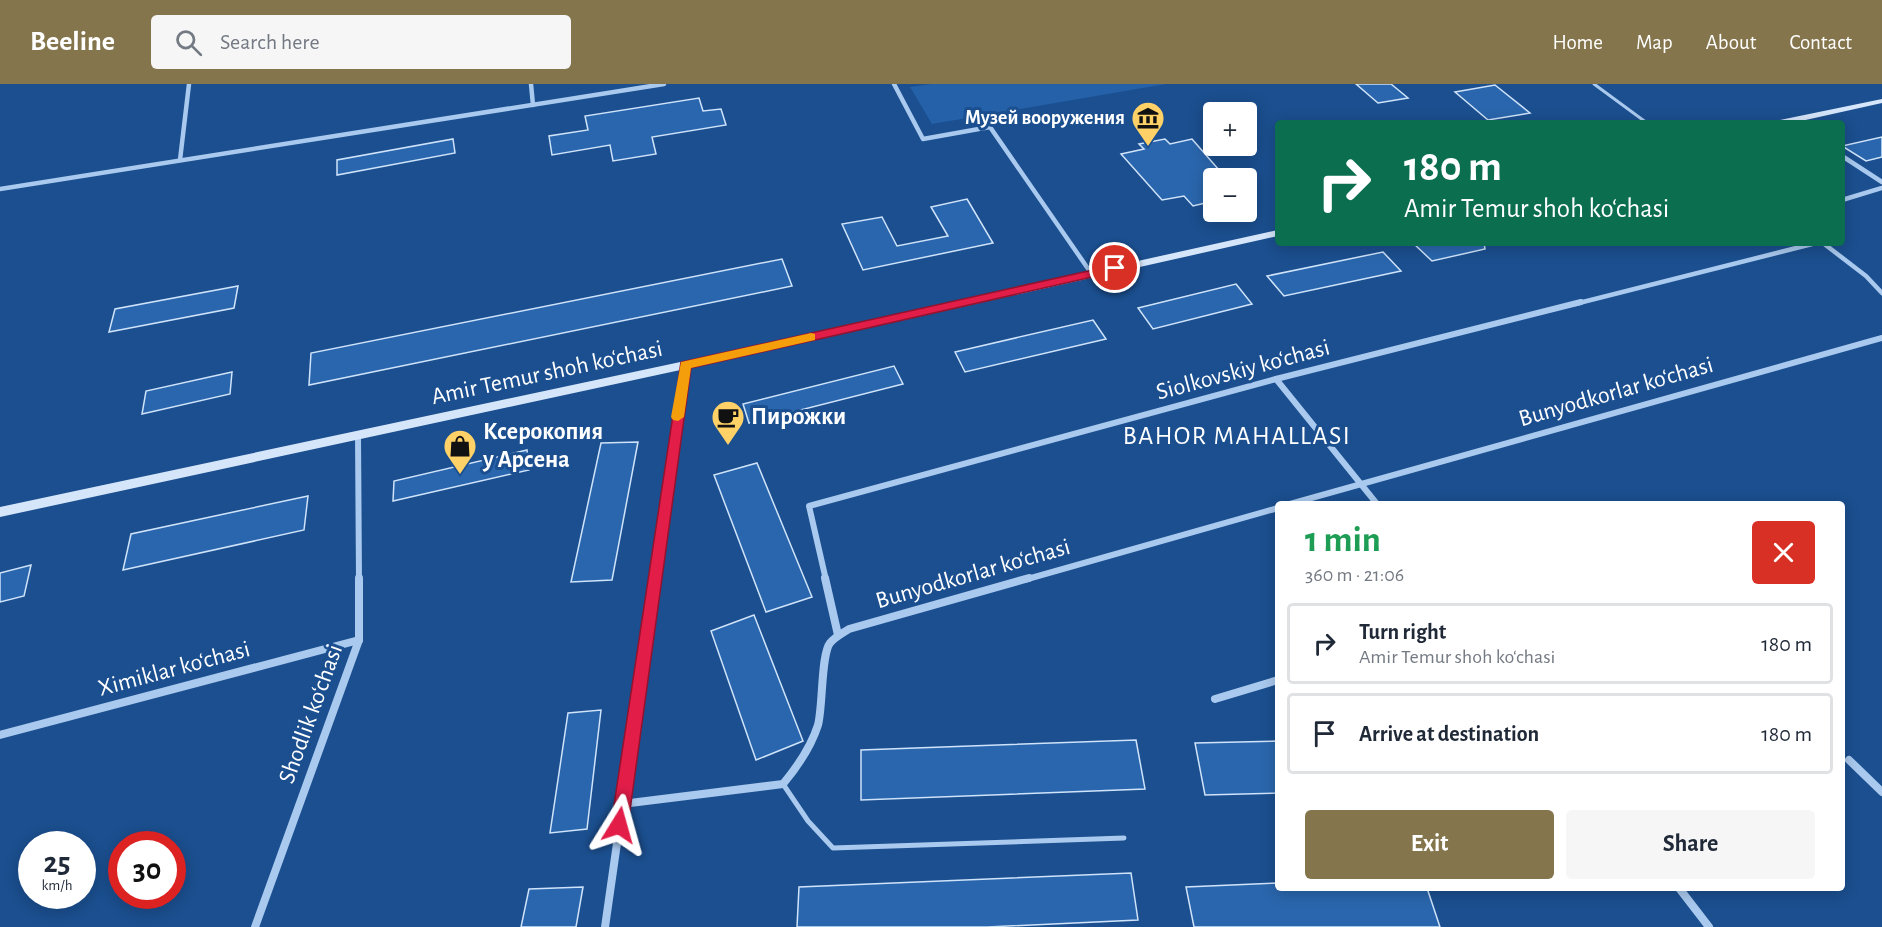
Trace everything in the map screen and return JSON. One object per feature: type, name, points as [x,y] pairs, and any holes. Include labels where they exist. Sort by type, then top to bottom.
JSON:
[{"type":"main road","points":[[1798,120],[1882,101]]},
{"type":"main road","name":"Amir Temur shoh ko‘chasi","points":[[0,512],[685,365],[1275,234]]},
{"type":"street","points":[[180,160],[189,84]]},
{"type":"street","points":[[531,84],[533,105]]},
{"type":"street","points":[[0,189],[664,84]]},
{"type":"street","points":[[894,84],[924,139],[990,127],[1091,273]]},
{"type":"street","points":[[1845,158],[1882,182]]},
{"type":"street","points":[[1845,199],[1882,188]]},
{"type":"street","name":"Siolkovskiy ko‘chasi","points":[[838,635],[809,506],[1276,379],[1804,246]]},
{"type":"street","points":[[1827,246],[1842,256],[1882,293]]},
{"type":"street","name":"Bunyodkorlar ko‘chasi","points":[[1301,501],[1882,338]]},
{"type":"street","points":[[605,927],[685,365]]},
{"type":"street","points":[[1276,379],[1375,501]]},
{"type":"street","name":"Shodlik ko‘chasi","points":[[255,927],[359,640],[358,435]]},
{"type":"street","name":"Bunyodkorlar ko‘chasi","points":[[838,635],[849,629],[1275,508]]},
{"type":"street","points":[[622,804],[783,784],[802,762],[820,726],[826,653],[830,643],[838,635]]},
{"type":"street","name":"Ximiklar ko‘chasi","points":[[0,735],[359,640]]},
{"type":"street","points":[[1215,699],[1275,681]]},
{"type":"street","points":[[1850,760],[1882,792]]},
{"type":"street","points":[[1681,891],[1709,927]]},
{"type":"lane","points":[[1594,84],[1643,120]]},
{"type":"lane","points":[[783,784],[808,821],[833,848],[1124,838]]},
{"type":"shaded area","points":[[931,84],[1166,84],[932,124],[910,87]]},
{"type":"building","points":[[1356,84],[1391,84],[1408,98],[1378,103]]},
{"type":"building","points":[[1495,85],[1530,113],[1488,120],[1455,92]]},
{"type":"building","points":[[699,98],[703,111],[721,109],[726,125],[652,137],[656,154],[613,161],[610,145],[552,155],[549,136],[588,130],[585,116]]},
{"type":"building","points":[[1882,137],[1882,157],[1866,161],[1845,148],[1845,145]]},
{"type":"building","points":[[453,139],[455,153],[337,175],[337,160]]},
{"type":"building","points":[[1165,139],[1170,144],[1192,139],[1203,152],[1203,156],[1207,156],[1217,168],[1203,168],[1203,204],[1193,206],[1184,196],[1162,200],[1121,154],[1144,149],[1139,144]]},
{"type":"building","points":[[967,199],[993,243],[863,270],[842,224],[882,217],[897,246],[948,236],[931,207]]},
{"type":"building","points":[[1416,246],[1484,246],[1485,249],[1432,261]]},
{"type":"building","points":[[1383,252],[1401,271],[1284,296],[1267,276]]},
{"type":"building","points":[[782,259],[792,286],[309,385],[311,353]]},
{"type":"building","points":[[1236,284],[1252,304],[1153,329],[1138,308]]},
{"type":"building","points":[[238,286],[234,308],[109,332],[115,309]]},
{"type":"building","points":[[1093,320],[1106,339],[965,372],[955,352]]},
{"type":"building","points":[[894,366],[903,384],[749,423],[743,404]]},
{"type":"building","points":[[232,372],[230,394],[142,414],[146,391]]},
{"type":"building","points":[[638,442],[612,580],[571,582],[601,443]]},
{"type":"building","points":[[527,450],[529,470],[393,501],[394,481]]},
{"type":"building","points":[[757,463],[812,597],[766,612],[714,475]]},
{"type":"building","points":[[308,496],[304,530],[123,570],[131,534]]},
{"type":"building","points":[[31,565],[24,596],[0,602],[0,573]]},
{"type":"building","points":[[754,615],[803,741],[756,760],[711,631]]},
{"type":"building","points":[[601,710],[587,829],[550,833],[568,713]]},
{"type":"building","points":[[1136,740],[1145,789],[861,800],[861,750]]},
{"type":"building","points":[[1275,741],[1275,793],[1205,795],[1195,743]]},
{"type":"building","points":[[1131,873],[1138,920],[987,927],[797,927],[799,887]]},
{"type":"building","points":[[1275,883],[1275,891],[1428,891],[1440,927],[1194,927],[1186,887]]},
{"type":"building","points":[[583,887],[576,927],[521,927],[529,889]]},
{"type":"slow traffic","points":[[678,417],[685,365],[811,337]]},
{"type":"place","name":"Музей вооружения","points":[[1148,147]]},
{"type":"place","name":"Пирожки","points":[[728,446]]},
{"type":"place","name":"Ксерокопия у Арсена","points":[[460,475]]},
{"type":"district","name":"BAHOR MAHALLASI","points":[[1237,436]]},
{"type":"route","points":[[619,825],[685,365],[1115,268]]}]
